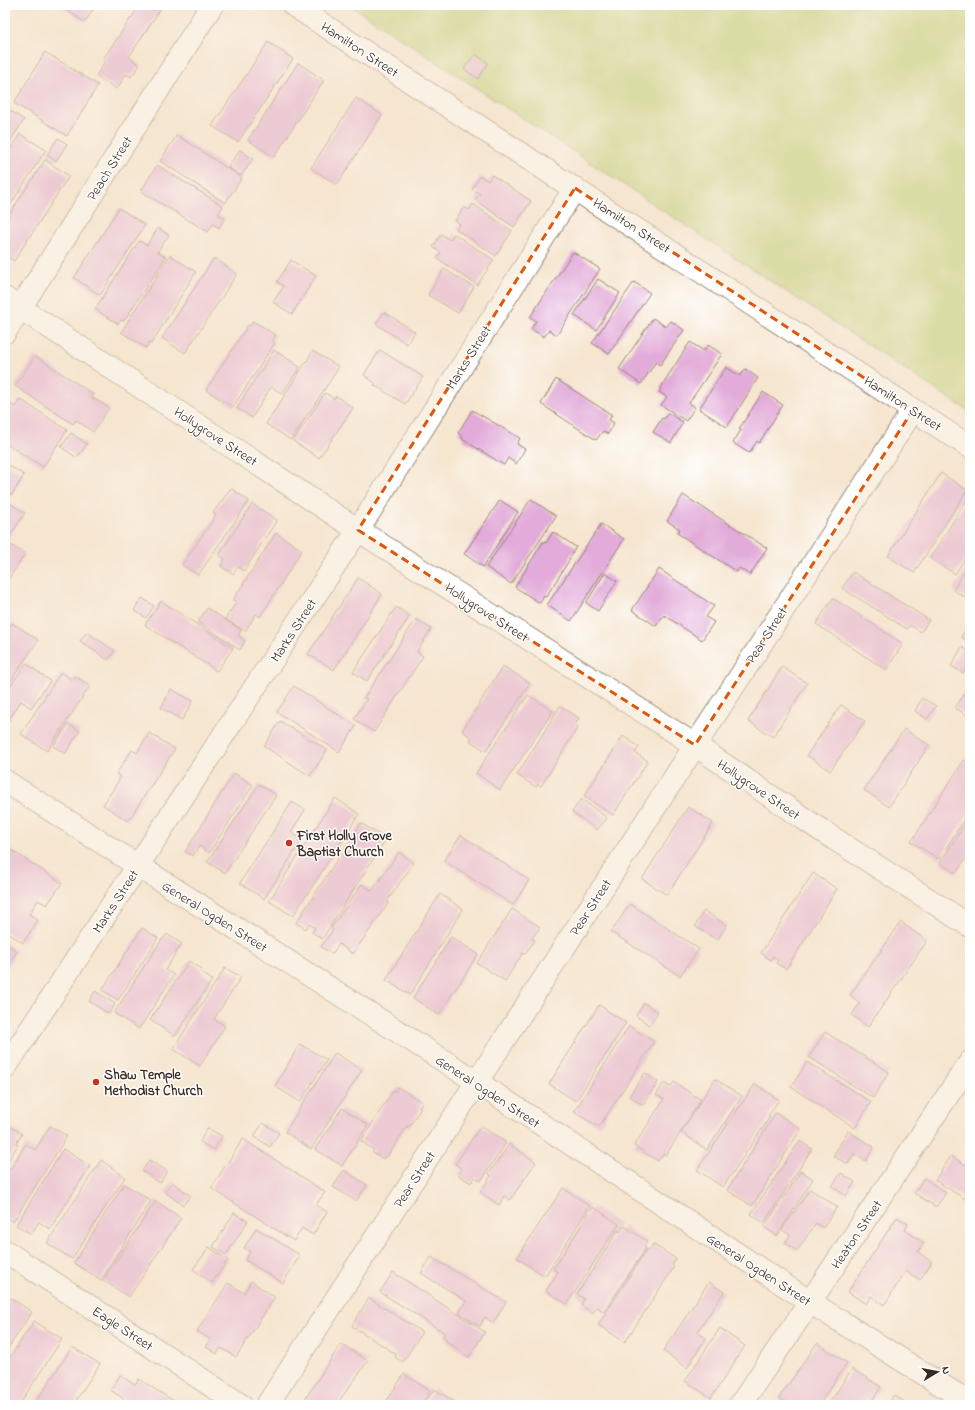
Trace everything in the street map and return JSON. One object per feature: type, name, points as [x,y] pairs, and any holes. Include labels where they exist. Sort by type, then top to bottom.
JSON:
[{"type":"street","name":"Peach Street","points":[[5,332],[13,303],[212,5]]},
{"type":"street","name":"Hamilton Street","points":[[293,5],[970,447]]},
{"type":"street","name":"Marks Street","points":[[5,1068],[358,530],[575,188]]},
{"type":"street","name":"Hollygrove Street","points":[[13,303],[358,530],[695,745],[822,831],[970,926]]},
{"type":"street","name":"Pear Street","points":[[267,1405],[913,410]]},
{"type":"street","name":"General Ogden Street","points":[[5,781],[137,867],[477,1082],[810,1302],[970,1403]]},
{"type":"street","name":"Heaton Street","points":[[740,1405],[970,1062]]},
{"type":"street","name":"Eagle Street","points":[[5,1251],[240,1405]]},
{"type":"highlighted area","points":[[575,188],[913,410],[695,745],[358,530]]},
{"type":"green space","points":[[350,5],[970,5],[970,412]]},
{"type":"building","points":[[58,5],[96,5],[85,22]]},
{"type":"building","points":[[140,5],[163,5],[129,57],[140,65],[131,77],[126,74],[117,89],[96,76],[105,61],[103,59]]},
{"type":"building","points":[[268,42],[293,59],[238,142],[212,126]]},
{"type":"building","points":[[45,52],[98,85],[67,136],[14,103]]},
{"type":"building","points":[[475,54],[488,63],[478,79],[464,69]]},
{"type":"building","points":[[298,63],[324,80],[274,157],[248,140]]},
{"type":"building","points":[[356,98],[382,115],[337,185],[311,168]]},
{"type":"building","points":[[5,107],[24,120],[5,149]]},
{"type":"building","points":[[20,134],[46,150],[5,213],[5,158]]},
{"type":"building","points":[[177,135],[242,178],[225,203],[160,161]]},
{"type":"building","points":[[58,138],[67,144],[56,161],[47,155]]},
{"type":"building","points":[[240,150],[253,159],[241,176],[228,167]]},
{"type":"building","points":[[45,160],[69,176],[14,261],[5,255],[5,221]]},
{"type":"building","points":[[157,165],[223,206],[218,214],[225,218],[219,228],[213,224],[208,232],[141,191]]},
{"type":"building","points":[[492,175],[531,201],[514,227],[475,200],[480,194],[472,189],[480,176],[488,181]]},
{"type":"building","points":[[473,204],[512,231],[496,256],[456,229],[460,224],[455,221],[464,207],[469,210]]},
{"type":"building","points":[[119,208],[145,225],[100,295],[74,278]]},
{"type":"building","points":[[158,228],[169,235],[157,252],[166,257],[124,321],[121,320],[118,324],[95,309],[139,241],[147,245]]},
{"type":"building","points":[[441,234],[450,240],[454,234],[494,260],[477,285],[437,258],[441,253],[433,247]]},
{"type":"building","points":[[573,252],[600,269],[557,335],[549,330],[544,337],[531,329],[536,321],[530,317]]},
{"type":"building","points":[[170,255],[196,272],[151,344],[149,342],[146,348],[121,332]]},
{"type":"building","points":[[214,258],[237,274],[185,353],[162,338]]},
{"type":"building","points":[[291,260],[316,276],[292,314],[273,302],[284,286],[277,282]]},
{"type":"building","points":[[444,269],[474,287],[458,313],[428,295]]},
{"type":"building","points":[[598,279],[620,293],[596,330],[574,315]]},
{"type":"building","points":[[634,282],[650,293],[609,354],[592,343]]},
{"type":"building","points":[[384,312],[415,332],[407,344],[376,324]]},
{"type":"building","points":[[653,318],[666,327],[671,321],[684,330],[660,365],[656,362],[641,384],[619,369]]},
{"type":"building","points":[[253,321],[276,335],[272,341],[275,343],[233,407],[206,390],[248,325],[250,326]]},
{"type":"building","points":[[690,342],[704,351],[708,345],[722,354],[689,403],[695,407],[686,421],[661,405],[667,397],[659,392],[661,389],[660,388]]},
{"type":"building","points":[[274,350],[300,367],[282,394],[271,387],[252,418],[237,408]]},
{"type":"building","points":[[380,350],[423,377],[405,404],[374,385],[375,383],[364,375]]},
{"type":"building","points":[[313,351],[339,367],[291,440],[266,424]]},
{"type":"building","points":[[35,356],[93,394],[91,397],[109,408],[93,432],[76,420],[73,424],[15,386]]},
{"type":"building","points":[[726,367],[740,376],[745,369],[758,378],[727,427],[699,409]]},
{"type":"building","points":[[556,379],[612,415],[609,420],[614,423],[608,434],[603,431],[596,440],[541,404]]},
{"type":"building","points":[[763,392],[783,405],[759,443],[757,441],[749,453],[733,443],[741,430],[739,429]]},
{"type":"building","points":[[325,393],[334,399],[336,396],[353,408],[319,458],[293,441]]},
{"type":"building","points":[[20,399],[67,430],[43,467],[5,443],[5,401],[15,407]]},
{"type":"building","points":[[472,410],[520,438],[517,444],[525,449],[516,464],[508,458],[504,465],[462,439],[463,437],[458,433]]},
{"type":"building","points":[[668,413],[683,422],[671,443],[653,432],[662,418],[664,419]]},
{"type":"building","points":[[71,433],[87,444],[77,458],[61,447]]},
{"type":"building","points":[[5,463],[24,475],[12,495],[5,491]]},
{"type":"building","points":[[941,473],[967,490],[914,573],[888,556]]},
{"type":"building","points":[[231,488],[249,501],[198,575],[182,565],[216,515],[213,513]]},
{"type":"building","points":[[683,495],[767,548],[750,575],[739,568],[737,572],[677,533],[680,529],[667,521]]},
{"type":"building","points":[[970,495],[970,551],[955,574],[930,558]]},
{"type":"building","points":[[531,499],[556,516],[511,584],[486,567]]},
{"type":"building","points":[[5,500],[25,513],[8,539],[5,538]]},
{"type":"building","points":[[500,500],[518,512],[483,567],[464,554]]},
{"type":"building","points":[[252,504],[277,520],[244,571],[238,567],[233,574],[221,566],[225,559],[219,555]]},
{"type":"building","points":[[601,524],[624,539],[571,621],[547,605]]},
{"type":"building","points":[[553,532],[576,547],[546,597],[544,596],[540,603],[515,587],[543,542],[546,543]]},
{"type":"building","points":[[276,533],[302,550],[260,617],[256,614],[245,631],[225,619],[237,601],[233,600]]},
{"type":"building","points":[[5,541],[25,554],[8,580],[5,578]]},
{"type":"building","points":[[970,563],[970,600],[953,590]]},
{"type":"building","points":[[659,569],[714,606],[706,617],[714,622],[702,640],[664,615],[656,626],[632,610]]},
{"type":"building","points":[[853,572],[929,620],[921,632],[910,625],[907,629],[842,588]]},
{"type":"building","points":[[605,573],[617,581],[598,611],[586,603]]},
{"type":"building","points":[[358,578],[382,594],[334,670],[308,654]]},
{"type":"building","points":[[142,598],[154,606],[146,618],[134,610]]},
{"type":"building","points":[[833,598],[903,644],[886,670],[816,624]]},
{"type":"building","points":[[161,601],[233,648],[217,671],[145,625]]},
{"type":"building","points":[[396,607],[410,616],[367,681],[353,672]]},
{"type":"building","points":[[207,608],[241,630],[238,636],[245,641],[240,650],[198,622]]},
{"type":"building","points":[[416,619],[431,629],[417,652],[423,656],[374,732],[354,719],[367,699],[364,698]]},
{"type":"building","points":[[12,623],[38,640],[5,690],[5,633]]},
{"type":"building","points":[[970,623],[970,643],[961,637]]},
{"type":"building","points":[[87,632],[115,651],[108,660],[80,641]]},
{"type":"building","points":[[962,647],[970,652],[970,661],[963,673],[951,666]]},
{"type":"building","points":[[26,663],[50,681],[31,708],[21,701],[5,726],[5,694]]},
{"type":"building","points":[[503,666],[530,683],[486,751],[470,741],[472,738],[462,731]]},
{"type":"building","points":[[782,667],[807,683],[773,737],[748,721]]},
{"type":"building","points":[[61,672],[73,680],[75,676],[90,686],[47,751],[21,734]]},
{"type":"building","points":[[294,686],[356,726],[339,752],[277,712]]},
{"type":"building","points":[[969,686],[970,710],[967,715],[955,708]]},
{"type":"building","points":[[171,689],[193,701],[182,720],[161,708]]},
{"type":"building","points":[[528,695],[553,711],[500,790],[476,773]]},
{"type":"building","points":[[922,698],[936,706],[927,719],[915,711]]},
{"type":"building","points":[[841,705],[865,721],[830,771],[807,755]]},
{"type":"building","points":[[560,706],[579,718],[575,725],[578,727],[541,786],[538,784],[536,787],[517,775]]},
{"type":"building","points":[[280,721],[327,750],[310,776],[264,746]]},
{"type":"building","points":[[68,724],[80,731],[65,754],[53,746]]},
{"type":"building","points":[[904,729],[929,745],[889,807],[864,790]]},
{"type":"building","points":[[149,733],[175,749],[128,821],[103,805],[121,777],[116,774],[132,750],[137,753]]},
{"type":"building","points":[[623,736],[639,747],[635,753],[648,761],[613,815],[584,796]]},
{"type":"building","points":[[964,760],[970,764],[970,811],[939,859],[911,842]]},
{"type":"building","points":[[234,773],[253,785],[209,853],[199,846],[193,856],[185,852]]},
{"type":"building","points":[[259,784],[276,795],[225,873],[207,862]]},
{"type":"building","points":[[335,798],[359,814],[293,916],[269,901]]},
{"type":"building","points":[[581,799],[607,818],[597,830],[572,812]]},
{"type":"building","points":[[292,802],[305,810],[291,832],[302,840],[264,899],[240,883]]},
{"type":"building","points":[[688,807],[713,823],[667,895],[642,879]]},
{"type":"building","points":[[970,816],[970,852],[956,873],[940,863]]},
{"type":"building","points":[[361,823],[386,839],[322,939],[312,932],[315,928],[309,924],[306,929],[296,923]]},
{"type":"building","points":[[461,835],[529,880],[513,905],[444,861]]},
{"type":"building","points":[[5,846],[62,883],[47,905],[38,900],[29,914],[38,920],[23,943],[5,931]]},
{"type":"building","points":[[399,852],[414,863],[387,901],[389,902],[353,954],[339,944],[332,954],[321,947],[333,930],[331,928],[362,884],[372,891]]},
{"type":"building","points":[[813,873],[837,889],[786,969],[776,963],[778,960],[773,956],[771,960],[761,953]]},
{"type":"building","points":[[970,880],[970,891],[965,888]]},
{"type":"building","points":[[440,894],[463,909],[410,995],[386,980]]},
{"type":"building","points":[[630,904],[699,949],[680,976],[611,932]]},
{"type":"building","points":[[512,909],[540,927],[532,939],[535,940],[525,954],[523,953],[505,981],[477,963]]},
{"type":"building","points":[[704,911],[727,925],[717,940],[695,926]]},
{"type":"building","points":[[901,922],[927,941],[868,1027],[852,1015],[860,1003],[850,995]]},
{"type":"building","points":[[142,928],[158,938],[118,1000],[102,990]]},
{"type":"building","points":[[167,934],[182,944],[165,970],[174,975],[139,1029],[114,1013],[162,939]]},
{"type":"building","points":[[451,937],[478,954],[439,1015],[413,998]]},
{"type":"building","points":[[5,943],[17,951],[5,970]]},
{"type":"building","points":[[189,961],[202,969],[200,971],[212,980],[175,1036],[150,1020]]},
{"type":"building","points":[[225,968],[241,977],[214,1019],[225,1026],[200,1066],[173,1049]]},
{"type":"building","points":[[95,991],[115,1004],[109,1014],[89,1001]]},
{"type":"building","points":[[644,1003],[658,1012],[650,1025],[636,1016]]},
{"type":"building","points":[[599,1005],[626,1023],[576,1101],[549,1084]]},
{"type":"building","points":[[629,1026],[654,1042],[599,1127],[574,1112]]},
{"type":"building","points":[[825,1032],[889,1072],[873,1098],[809,1057]]},
{"type":"building","points":[[300,1044],[327,1060],[300,1102],[275,1086]]},
{"type":"building","points":[[335,1053],[362,1070],[311,1149],[285,1132]]},
{"type":"building","points":[[807,1062],[871,1102],[855,1128],[791,1087]]},
{"type":"building","points":[[645,1073],[658,1082],[643,1105],[629,1096]]},
{"type":"building","points":[[715,1079],[742,1096],[707,1150],[681,1132]]},
{"type":"building","points":[[674,1082],[701,1100],[666,1155],[664,1153],[658,1161],[634,1146],[664,1099],[656,1095],[664,1083],[670,1087]]},
{"type":"building","points":[[755,1084],[779,1100],[768,1116],[770,1117],[723,1187],[697,1170]]},
{"type":"building","points":[[398,1087],[422,1102],[419,1107],[421,1108],[409,1127],[407,1126],[387,1157],[385,1156],[383,1159],[372,1152],[374,1150],[361,1141],[393,1091],[394,1092]]},
{"type":"building","points":[[342,1108],[368,1125],[342,1166],[315,1149]]},
{"type":"building","points":[[776,1113],[801,1129],[752,1206],[727,1190]]},
{"type":"building","points":[[5,1123],[22,1134],[16,1144],[18,1145],[5,1165]]},
{"type":"building","points":[[263,1123],[279,1133],[270,1147],[254,1136]]},
{"type":"building","points":[[50,1126],[67,1136],[13,1222],[5,1217],[5,1177],[26,1144],[35,1150]]},
{"type":"building","points":[[481,1126],[506,1143],[481,1181],[475,1177],[471,1183],[458,1175],[462,1169],[455,1164]]},
{"type":"building","points":[[207,1128],[222,1136],[214,1150],[200,1142]]},
{"type":"building","points":[[848,1131],[874,1147],[866,1161],[854,1154],[848,1164],[833,1156]]},
{"type":"building","points":[[243,1139],[325,1192],[316,1205],[327,1212],[313,1235],[302,1228],[294,1241],[211,1188]]},
{"type":"building","points":[[800,1141],[812,1149],[764,1223],[751,1214]]},
{"type":"building","points":[[509,1144],[536,1162],[510,1200],[504,1196],[499,1205],[480,1192],[491,1176],[489,1174]]},
{"type":"building","points":[[63,1149],[90,1166],[50,1229],[39,1222],[31,1234],[16,1225]]},
{"type":"building","points":[[951,1156],[970,1168],[970,1202],[935,1180]]},
{"type":"building","points":[[101,1160],[125,1177],[72,1259],[47,1243]]},
{"type":"building","points":[[149,1160],[167,1171],[160,1183],[142,1171]]},
{"type":"building","points":[[344,1170],[367,1185],[356,1201],[333,1187]]},
{"type":"building","points":[[801,1171],[813,1179],[777,1236],[764,1227]]},
{"type":"building","points":[[841,1173],[855,1182],[846,1196],[832,1186]]},
{"type":"building","points":[[924,1178],[946,1193],[936,1207],[914,1193]]},
{"type":"building","points":[[172,1182],[191,1196],[183,1205],[165,1192]]},
{"type":"building","points":[[124,1184],[151,1201],[101,1280],[74,1263]]},
{"type":"building","points":[[563,1188],[590,1206],[545,1276],[517,1258]]},
{"type":"building","points":[[810,1189],[837,1207],[823,1228],[816,1223],[797,1251],[785,1243],[790,1235],[782,1230]]},
{"type":"building","points":[[156,1201],[181,1218],[129,1297],[103,1280]]},
{"type":"building","points":[[593,1207],[619,1224],[567,1304],[546,1291],[558,1272],[553,1269]]},
{"type":"building","points":[[234,1213],[248,1221],[226,1255],[213,1247]]},
{"type":"building","points":[[897,1217],[908,1224],[905,1230],[924,1243],[918,1252],[932,1262],[920,1280],[906,1271],[884,1305],[871,1296],[866,1304],[848,1292]]},
{"type":"building","points":[[624,1226],[647,1241],[644,1247],[646,1248],[604,1312],[597,1307],[593,1313],[581,1305],[584,1299],[577,1294],[618,1230],[620,1232]]},
{"type":"building","points":[[256,1228],[300,1255],[283,1283],[245,1260],[250,1252],[244,1248]]},
{"type":"building","points":[[653,1244],[676,1259],[672,1265],[674,1267],[625,1342],[598,1325],[647,1249],[649,1251]]},
{"type":"building","points":[[209,1247],[228,1260],[212,1283],[193,1269]]},
{"type":"building","points":[[431,1257],[506,1302],[493,1323],[485,1317],[480,1326],[459,1313],[466,1301],[421,1273]]},
{"type":"building","points":[[393,1272],[485,1332],[469,1357],[446,1341],[447,1339],[443,1336],[445,1333],[380,1292]]},
{"type":"building","points":[[251,1281],[275,1297],[236,1357],[221,1348],[217,1354],[206,1347],[211,1340],[197,1331],[228,1283],[244,1293]]},
{"type":"building","points":[[709,1282],[724,1292],[697,1332],[706,1338],[687,1368],[663,1351]]},
{"type":"building","points":[[11,1298],[32,1312],[5,1353],[5,1306]]},
{"type":"building","points":[[369,1298],[422,1332],[403,1362],[395,1357],[396,1354],[352,1326]]},
{"type":"building","points":[[34,1321],[62,1339],[19,1405],[5,1405],[5,1365]]},
{"type":"building","points":[[720,1328],[745,1346],[711,1398],[685,1381]]},
{"type":"building","points":[[817,1343],[847,1363],[819,1405],[790,1405],[779,1398]]},
{"type":"building","points":[[341,1344],[368,1361],[336,1405],[315,1405],[305,1399]]},
{"type":"building","points":[[72,1347],[100,1364],[73,1405],[34,1405]]},
{"type":"building","points":[[852,1369],[881,1387],[869,1405],[828,1405]]},
{"type":"building","points":[[404,1374],[430,1391],[421,1405],[384,1405]]},
{"type":"building","points":[[120,1375],[135,1385],[139,1379],[180,1405],[122,1405],[125,1400],[111,1390]]},
{"type":"building","points":[[434,1389],[455,1402],[453,1405],[424,1405]]},
{"type":"building","points":[[894,1395],[909,1405],[888,1405]]},
{"type":"place","name":"First Holly Grove Baptist Church","points":[[289,843]]},
{"type":"place","name":"Shaw Temple Methodist Church","points":[[96,1082]]}]
